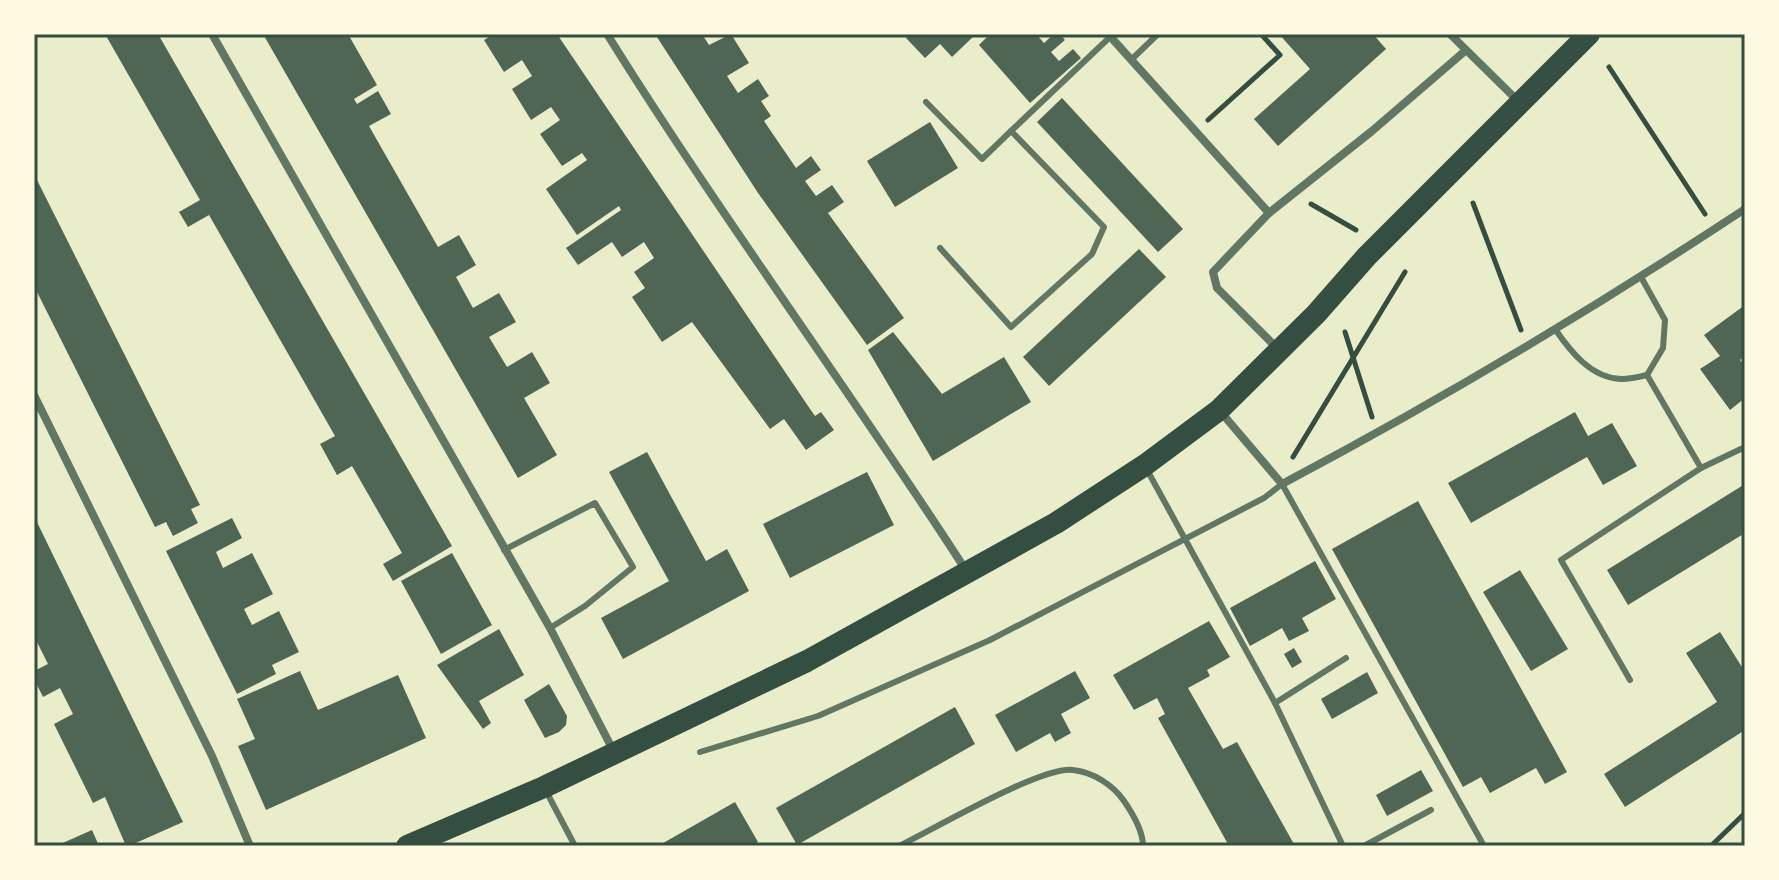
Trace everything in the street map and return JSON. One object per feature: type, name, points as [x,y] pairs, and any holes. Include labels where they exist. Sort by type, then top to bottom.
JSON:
[{"type":"highway","points":[[410,845],[544,787],[807,661],[1056,523],[1145,465],[1219,410],[1316,314],[1367,256],[1589,34]]},
{"type":"street","points":[[212,34],[550,628],[614,753]]},
{"type":"street","points":[[607,34],[667,129],[968,573]]},
{"type":"street","points":[[1450,34],[1520,102]]},
{"type":"street","points":[[1109,36],[1269,213]]},
{"type":"street","points":[[1279,350],[1217,288],[1213,272],[1269,213],[1372,131],[1465,51]]},
{"type":"street","points":[[1219,410],[1282,484],[1527,346],[1745,209]]},
{"type":"street","points":[[34,395],[212,756],[250,846]]},
{"type":"lane","points":[[1131,60],[1158,34]]},
{"type":"lane","points":[[926,102],[982,159],[1109,36]]},
{"type":"lane","points":[[940,248],[1011,327],[1092,254],[1104,227],[1011,131]]},
{"type":"lane","points":[[1641,277],[1665,320],[1663,348],[1647,375]]},
{"type":"lane","points":[[1555,329],[1570,351],[1594,371],[1620,379],[1647,375]]},
{"type":"lane","points":[[1647,375],[1701,468]]},
{"type":"lane","points":[[1630,680],[1561,560],[1701,468],[1745,447]]},
{"type":"lane","points":[[1145,465],[1275,703],[1343,846]]},
{"type":"lane","points":[[700,752],[818,716],[976,646],[1264,498],[1282,484],[1484,846]]},
{"type":"lane","points":[[504,550],[595,503],[633,567],[585,606],[550,628]]},
{"type":"lane","points":[[1275,703],[1346,658]]},
{"type":"lane","points":[[899,846],[1042,774],[1072,770],[1097,777],[1118,791],[1133,814],[1143,846]]},
{"type":"lane","points":[[544,787],[575,846]]},
{"type":"lane","points":[[1364,846],[1431,810]]},
{"type":"path","points":[[1196,131],[1280,55],[1261,34]]},
{"type":"path","points":[[1609,67],[1714,229]]},
{"type":"path","points":[[1473,203],[1527,346]]},
{"type":"path","points":[[1311,204],[1360,233]]},
{"type":"path","points":[[1282,484],[1296,450],[1405,272]]},
{"type":"path","points":[[1345,332],[1379,432]]},
{"type":"path","points":[[1711,846],[1745,813]]},
{"type":"building","points":[[105,34],[158,34],[452,546],[393,581],[383,564],[402,553],[352,466],[337,475],[320,444],[335,436],[209,215],[188,227],[179,212],[200,200]]},
{"type":"building","points":[[263,34],[348,34],[377,85],[354,99],[357,104],[378,91],[391,114],[369,126],[438,247],[459,235],[476,265],[456,277],[473,308],[499,293],[516,322],[489,337],[507,367],[532,352],[550,383],[524,398],[557,455],[518,478]]},
{"type":"building","points":[[494,34],[557,34],[815,416],[821,412],[834,430],[806,450],[784,419],[770,429],[692,322],[662,342],[632,297],[645,288],[634,272],[654,258],[644,242],[622,257],[612,242],[578,265],[566,248],[621,210],[619,206],[577,235],[546,189],[587,160],[582,153],[562,166],[540,134],[560,120],[551,107],[531,120],[512,89],[532,76],[522,60],[504,72],[484,40]]},
{"type":"building","points":[[655,34],[702,34],[709,45],[731,34],[749,63],[727,76],[738,93],[758,79],[769,96],[761,101],[771,116],[764,121],[796,168],[811,156],[821,170],[805,181],[816,196],[832,185],[844,202],[828,213],[904,318],[867,345],[758,193]]},
{"type":"building","points":[[910,34],[976,34],[952,57],[940,44],[925,58],[906,38]]},
{"type":"building","points":[[984,34],[1036,34],[1044,43],[1054,34],[1060,34],[1065,40],[1051,52],[1059,61],[1073,49],[1081,58],[1030,103],[979,45],[987,37]]},
{"type":"building","points":[[1279,34],[1373,34],[1386,49],[1278,146],[1254,119],[1310,69]]},
{"type":"building","points":[[1062,98],[1183,229],[1158,252],[1037,122]]},
{"type":"building","points":[[930,122],[958,168],[895,207],[867,161]]},
{"type":"building","points":[[34,174],[200,505],[191,509],[198,523],[173,536],[166,522],[155,527],[34,286]]},
{"type":"building","points":[[1139,249],[1166,277],[1049,386],[1023,357]]},
{"type":"building","points":[[1745,305],[1745,356],[1740,360],[1745,367],[1745,398],[1730,410],[1700,369],[1720,356],[1704,335]]},
{"type":"building","points":[[893,332],[942,394],[1004,357],[1031,402],[933,461],[868,350]]},
{"type":"building","points":[[1575,412],[1588,436],[1612,423],[1637,466],[1603,485],[1587,457],[1471,523],[1448,483]]},
{"type":"building","points":[[647,452],[706,561],[727,549],[749,591],[623,659],[601,618],[669,581],[609,472]]},
{"type":"building","points":[[867,472],[894,525],[790,578],[763,524]]},
{"type":"building","points":[[1745,484],[1745,533],[1628,605],[1607,570]]},
{"type":"building","points":[[1418,501],[1567,772],[1545,784],[1536,768],[1490,793],[1481,777],[1463,787],[1332,549]]},
{"type":"building","points":[[34,516],[183,822],[129,846],[126,846],[105,797],[93,803],[54,724],[73,714],[60,688],[43,697],[34,679],[34,671],[48,664],[34,636]]},
{"type":"building","points":[[232,518],[242,538],[216,552],[223,568],[252,553],[273,594],[244,609],[252,625],[279,611],[299,652],[272,665],[276,674],[237,694],[166,551]]},
{"type":"building","points":[[452,553],[492,625],[441,654],[401,581]]},
{"type":"building","points":[[1315,561],[1336,599],[1302,618],[1309,631],[1289,641],[1282,628],[1250,646],[1230,608]]},
{"type":"building","points":[[1520,570],[1568,649],[1531,671],[1483,592]]},
{"type":"building","points":[[1209,621],[1230,657],[1207,670],[1210,676],[1188,688],[1223,749],[1237,742],[1295,846],[1229,846],[1158,718],[1165,714],[1157,698],[1134,710],[1113,675]]},
{"type":"building","points":[[499,629],[524,675],[479,701],[491,723],[483,729],[437,665]]},
{"type":"building","points":[[1720,632],[1745,672],[1745,730],[1625,807],[1604,774],[1717,702],[1686,653]]},
{"type":"building","points":[[1294,648],[1302,662],[1292,668],[1284,654]]},
{"type":"building","points":[[300,671],[318,710],[398,675],[426,738],[266,810],[238,746],[255,739],[237,699]]},
{"type":"building","points":[[1075,671],[1090,698],[1061,714],[1071,733],[1055,742],[1050,733],[1016,752],[995,715]]},
{"type":"building","points":[[1367,672],[1378,693],[1332,719],[1321,699]]},
{"type":"building","points":[[549,684],[567,716],[566,725],[559,732],[545,738],[524,700]]},
{"type":"building","points":[[955,707],[975,744],[797,845],[776,808]]},
{"type":"building","points":[[1421,770],[1433,791],[1387,816],[1376,795]]},
{"type":"building","points":[[735,802],[758,842],[750,846],[658,846]]},
{"type":"building","points":[[92,830],[99,846],[56,846]]}]
